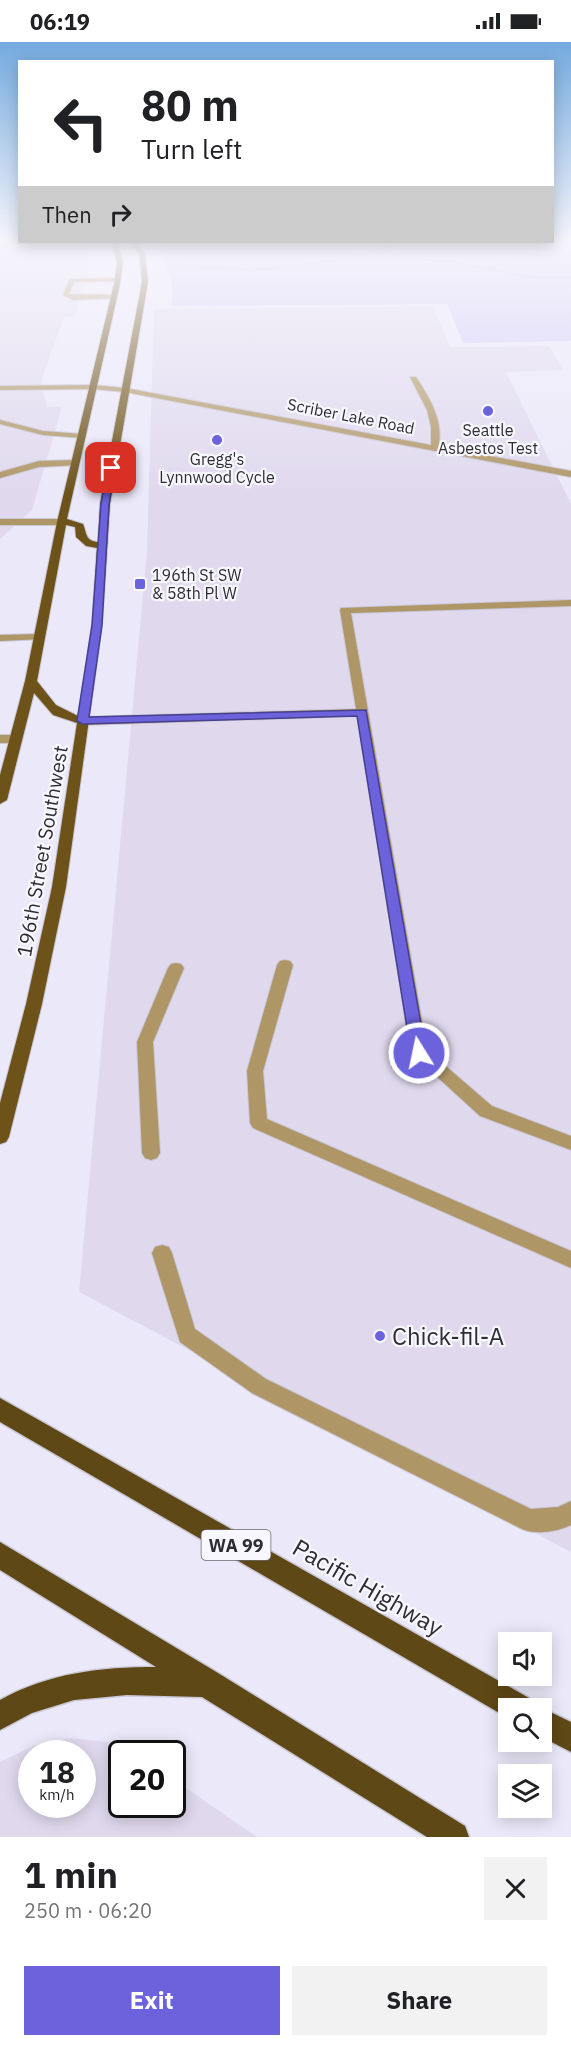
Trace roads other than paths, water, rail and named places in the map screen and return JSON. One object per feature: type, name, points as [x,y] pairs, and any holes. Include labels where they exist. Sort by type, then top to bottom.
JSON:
[{"type":"highway","name":"Pacific Highway","points":[[0,1409],[502,1698]]},
{"type":"highway","points":[[0,1555],[210,1683],[454,1837]]},
{"type":"highway","points":[[0,1716],[56,1688],[126,1680],[210,1683]]},
{"type":"highway","points":[[552,1728],[571,1738]]},
{"type":"main road","points":[[0,800],[31,681],[62,522],[107,327]]},
{"type":"main road","name":"196th Street Southwest","points":[[0,1137],[34,1004],[59,887],[97,625],[105,504],[137,327]]},
{"type":"main road","points":[[62,522],[76,523],[80,526],[81,537],[89,544],[102,546]]},
{"type":"main road","points":[[31,681],[48,706],[56,713],[83,721]]},
{"type":"street","points":[[413,379],[427,399],[436,422],[435,447]]},
{"type":"street","points":[[0,388],[93,387],[125,390]]},
{"type":"street","name":"Scriber Lake Road","points":[[125,390],[571,474]]},
{"type":"street","points":[[0,422],[43,433],[82,436]]},
{"type":"street","points":[[0,475],[39,464],[76,463]]},
{"type":"street","points":[[0,522],[62,522]]},
{"type":"street","points":[[571,603],[345,610],[419,1053],[486,1111],[571,1143]]},
{"type":"street","points":[[0,638],[39,637]]},
{"type":"street","points":[[83,721],[362,712]]},
{"type":"street","points":[[0,739],[15,739]]},
{"type":"street","points":[[285,965],[255,1071],[259,1123],[571,1260]]},
{"type":"street","points":[[152,1153],[145,1042],[176,968]]},
{"type":"street","points":[[162,1253],[188,1335],[259,1386],[530,1521],[562,1518],[571,1512]]},
{"type":"place","name":"Seattle Asbestos Test","points":[[488,411]]},
{"type":"place","name":"Gregg's Lynnwood Cycle","points":[[217,440]]},
{"type":"place","name":"196th St SW & 58th Pl W","points":[[140,584]]},
{"type":"place","name":"Chick-fil-A","points":[[380,1336]]}]
